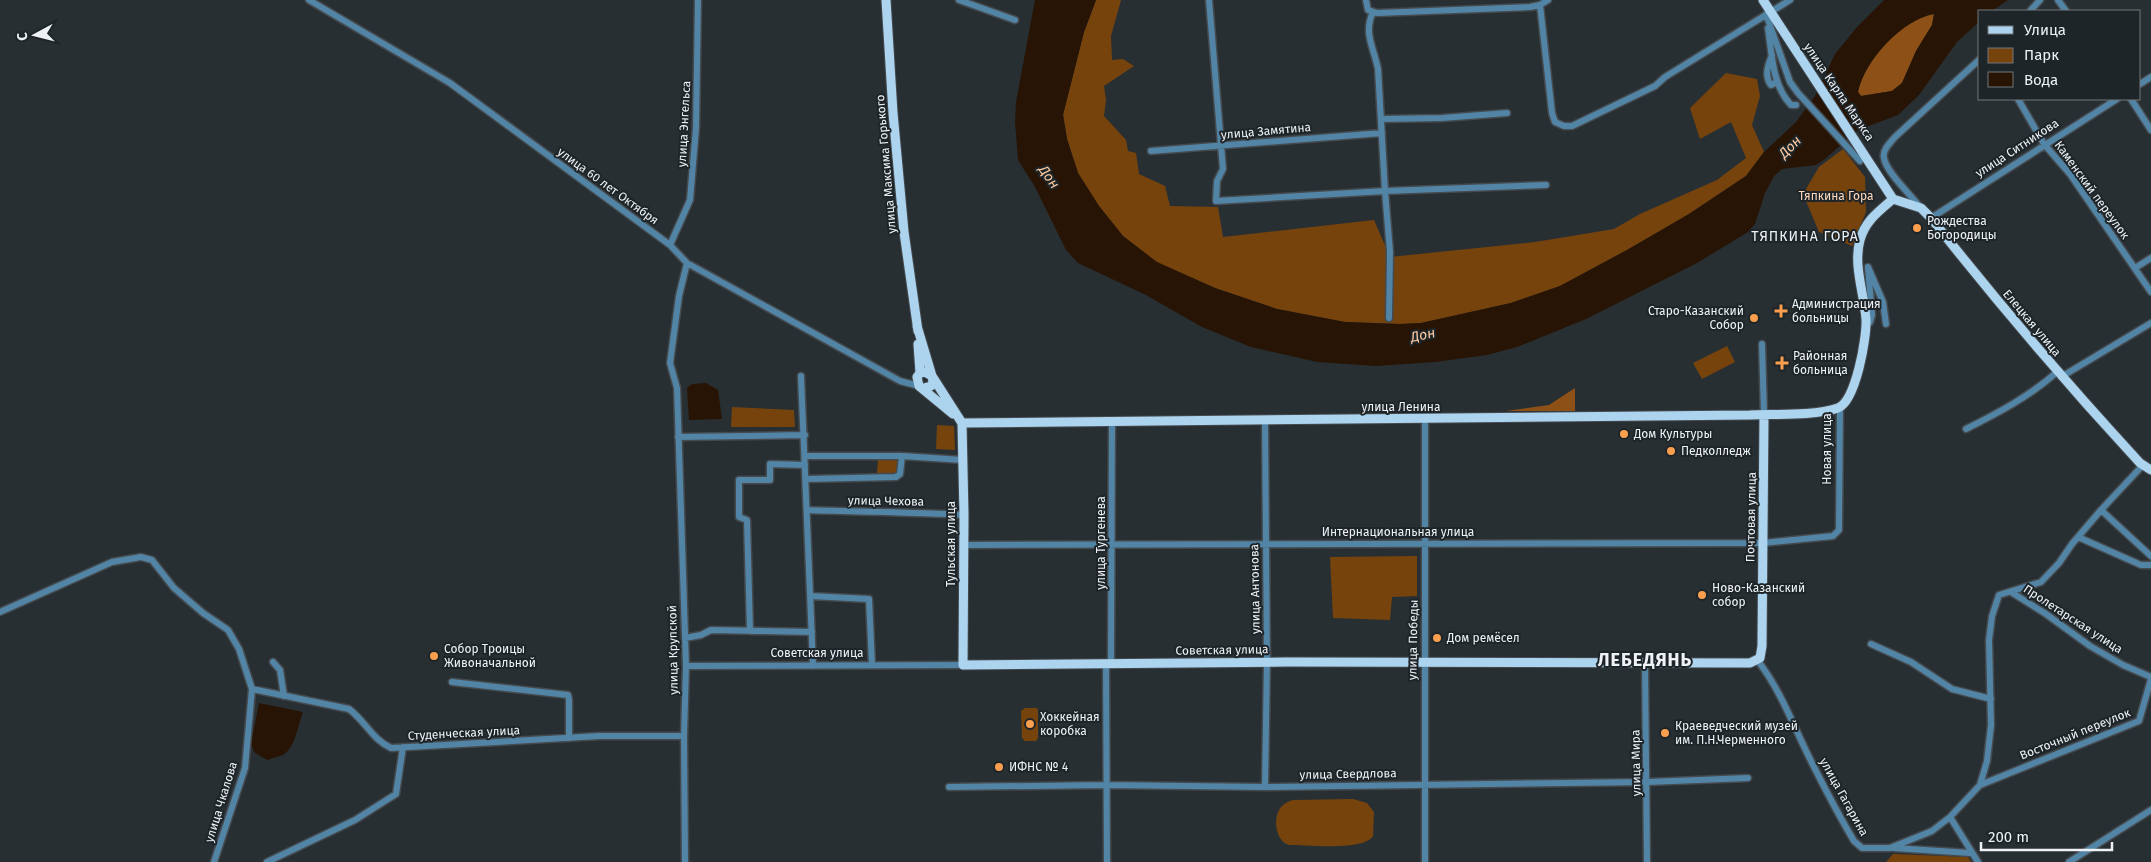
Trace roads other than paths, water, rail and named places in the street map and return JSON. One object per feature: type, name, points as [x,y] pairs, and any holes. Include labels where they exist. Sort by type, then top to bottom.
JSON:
[{"type":"main road","name":"улица Максима Горького","points":[[886,0],[902,214],[917,326],[920,373]]},
{"type":"main road","name":"улица Карла Маркса","points":[[1763,0],[1773,23],[1808,69],[1863,159],[1893,199]]},
{"type":"main road","name":"Елецкая улица","points":[[1893,199],[1921,208],[1931,218],[2059,374],[2147,467]]},
{"type":"main road","name":"Новая улица","points":[[1840,407],[1856,380],[1866,322],[1857,251],[1865,227],[1871,218],[1893,199]]},
{"type":"main road","name":"улица Максима Горького","points":[[917,326],[932,376]]},
{"type":"main road","points":[[922,387],[932,384],[932,376],[928,372],[920,373],[917,379],[922,387],[962,423]]},
{"type":"main road","name":"Тульская улица","points":[[932,376],[962,423],[964,460],[963,665]]},
{"type":"main road","name":"улица Ленина","points":[[962,423],[1764,414],[1823,411],[1840,407]]},
{"type":"main road","name":"Почтовая улица","points":[[1758,661],[1762,646],[1764,414]]},
{"type":"main road","name":"Советская улица","points":[[963,665],[1267,662],[1750,663],[1758,661]]},
{"type":"street","name":"улица 60 лет Октября","points":[[309,0],[450,83],[670,245],[687,263],[900,380],[922,387]]},
{"type":"street","name":"улица Энгельса","points":[[670,245],[690,200],[696,128],[698,0]]},
{"type":"street","points":[[959,0],[1015,20]]},
{"type":"street","points":[[1209,0],[1223,169],[1217,181],[1216,201],[1385,191],[1546,185]]},
{"type":"street","points":[[1366,0],[1368,10],[1373,12],[1482,9],[1540,5],[1548,0]]},
{"type":"street","points":[[1540,5],[1552,113],[1555,122],[1564,126],[1572,126],[1655,86],[1665,77],[1790,0]]},
{"type":"street","points":[[2031,10],[2040,0]]},
{"type":"street","points":[[1373,12],[1368,23],[1369,37],[1375,50],[1378,69],[1390,252],[1389,318]]},
{"type":"street","points":[[1773,23],[1768,27],[1777,82],[1784,98],[1791,105],[1796,105]]},
{"type":"street","name":"улица Карла Маркса","points":[[1773,23],[1790,82],[1798,93],[1863,159]]},
{"type":"street","points":[[1921,208],[1888,167],[1884,158],[1884,152],[1895,137],[1978,61]]},
{"type":"street","name":"Каменский переулок","points":[[2019,100],[2044,144],[2070,174],[2151,292]]},
{"type":"street","name":"улица Ситникова","points":[[1931,218],[2115,100]]},
{"type":"street","points":[[2131,100],[2151,130]]},
{"type":"street","points":[[1381,119],[1442,118],[1507,113]]},
{"type":"street","name":"улица Замятина","points":[[1151,151],[1382,133]]},
{"type":"street","points":[[2135,268],[2151,258]]},
{"type":"street","name":"улица Крупской","points":[[685,862],[684,736],[686,666],[677,388],[670,363],[679,296],[687,263]]},
{"type":"street","points":[[1866,322],[1870,322],[1872,315],[1868,267],[1882,302],[1886,324]]},
{"type":"street","points":[[1966,429],[2006,408],[2059,374],[2151,323]]},
{"type":"street","name":"Почтовая улица","points":[[1762,344],[1764,414]]},
{"type":"street","points":[[900,380],[920,373]]},
{"type":"street","points":[[801,376],[805,435],[813,666]]},
{"type":"street","name":"Новая улица","points":[[1833,536],[1839,530],[1840,407]]},
{"type":"street","name":"улица Победы","points":[[1425,419],[1426,544],[1423,662],[1425,862]]},
{"type":"street","name":"улица Антонова","points":[[1265,420],[1267,662],[1265,787]]},
{"type":"street","name":"улица Тургенева","points":[[1107,862],[1106,785],[1112,545],[1112,422]]},
{"type":"street","points":[[678,437],[805,435]]},
{"type":"street","points":[[805,456],[902,456],[964,460]]},
{"type":"street","points":[[806,479],[896,477],[900,474],[902,456]]},
{"type":"street","points":[[750,631],[747,520],[739,517],[739,480],[770,480],[770,464],[805,465]]},
{"type":"street","name":"улица Гагарина","points":[[1758,661],[1785,702],[1810,758],[1854,841],[1862,848],[1890,848],[1932,831],[1950,817],[1980,785],[1987,761],[1991,725],[1989,640],[1992,616],[1999,595],[2041,582],[2059,563],[2101,510],[2147,467]]},
{"type":"street","name":"улица Чехова","points":[[807,510],[905,511],[964,515]]},
{"type":"street","points":[[2101,510],[2151,556]]},
{"type":"street","name":"Интернациональная улица","points":[[964,545],[1763,543],[1833,536]]},
{"type":"street","points":[[2078,537],[2141,565],[2151,565]]},
{"type":"street","name":"улица Чкалова","points":[[0,612],[112,562],[141,556],[152,560],[174,588],[203,613],[228,630],[239,649],[252,689],[245,768],[214,862]]},
{"type":"street","name":"Пролетарская улица","points":[[2011,592],[2046,614],[2090,646],[2151,678]]},
{"type":"street","points":[[810,596],[869,599],[872,665]]},
{"type":"street","points":[[685,638],[701,635],[711,630],[812,632]]},
{"type":"street","points":[[1871,644],[1911,662],[1952,689],[1991,699]]},
{"type":"street","points":[[273,662],[280,670],[284,696]]},
{"type":"street","name":"улица Мира","points":[[1646,663],[1647,862]]},
{"type":"street","name":"Советская улица","points":[[686,666],[963,665]]},
{"type":"street","name":"Восточный переулок","points":[[1980,785],[2139,720],[2151,678]]},
{"type":"street","points":[[452,682],[568,695],[570,700],[569,738]]},
{"type":"street","points":[[252,689],[349,709],[360,717],[380,743],[391,748],[403,747]]},
{"type":"street","name":"Студенческая улица","points":[[267,862],[355,820],[396,794],[403,747],[599,736],[684,736]]},
{"type":"street","name":"улица Свердлова","points":[[950,787],[1106,785],[1265,787],[1648,782],[1748,778]]},
{"type":"street","points":[[2069,862],[2151,810]]},
{"type":"street","points":[[1950,817],[1970,853],[1978,862]]},
{"type":"street","points":[[1890,848],[1970,853]]},
{"type":"water","name":"Дон","points":[[1035,0],[1096,0],[1084,32],[1063,115],[1067,139],[1078,173],[1099,206],[1123,236],[1157,262],[1215,288],[1277,309],[1345,322],[1421,323],[1511,303],[1560,286],[1689,214],[1746,176],[1764,152],[1796,122],[1815,96],[1835,54],[1857,27],[1884,0],[2008,0],[1993,10],[1978,10],[1978,23],[1957,42],[1919,95],[1898,115],[1858,130],[1816,165],[1782,169],[1774,176],[1765,193],[1755,224],[1748,232],[1697,263],[1586,319],[1517,347],[1487,355],[1435,362],[1376,366],[1317,362],[1251,347],[1202,327],[1146,295],[1078,263],[1066,250],[1035,187],[1018,160],[1015,122],[1016,102]],"holes":[[[1934,14],[1932,25],[1916,51],[1902,83],[1892,91],[1861,96],[1858,92],[1868,67],[1887,43],[1910,24]]]},
{"type":"water","points":[[706,383],[718,390],[722,419],[689,420],[687,388],[692,384]]},
{"type":"water","points":[[259,703],[303,712],[293,742],[287,752],[267,760],[254,752],[251,744]]},
{"type":"place","name":"Рождества Богородицы","points":[[1917,228]]},
{"type":"place","name":"Администрация больницы","points":[[1781,311]]},
{"type":"place","name":"Старо-Казанский Собор","points":[[1754,318]]},
{"type":"place","name":"Районная больница","points":[[1782,363]]},
{"type":"place","name":"Дом Культуры","points":[[1624,434]]},
{"type":"place","name":"Педколледж","points":[[1671,451]]},
{"type":"place","name":"Ново-Казанский собор","points":[[1702,595]]},
{"type":"place","name":"Дом ремёсел","points":[[1437,638]]},
{"type":"place","name":"Собор Троицы Живоначальной","points":[[434,656]]},
{"type":"place","name":"Хоккейная коробка","points":[[1030,724]]},
{"type":"place","name":"Краеведческий музей им. П.Н.Черменного","points":[[1665,733]]},
{"type":"place","name":"ИФНС № 4","points":[[999,767]]},
{"type":"district","name":"ТЯПКИНА ГОРА","points":[[1805,236]]},
{"type":"district","name":"ЛЕБЕДЯНЬ","points":[[1645,660]]},
{"type":"park label","name":"Тяпкина Гора","points":[[1836,196]]}]
